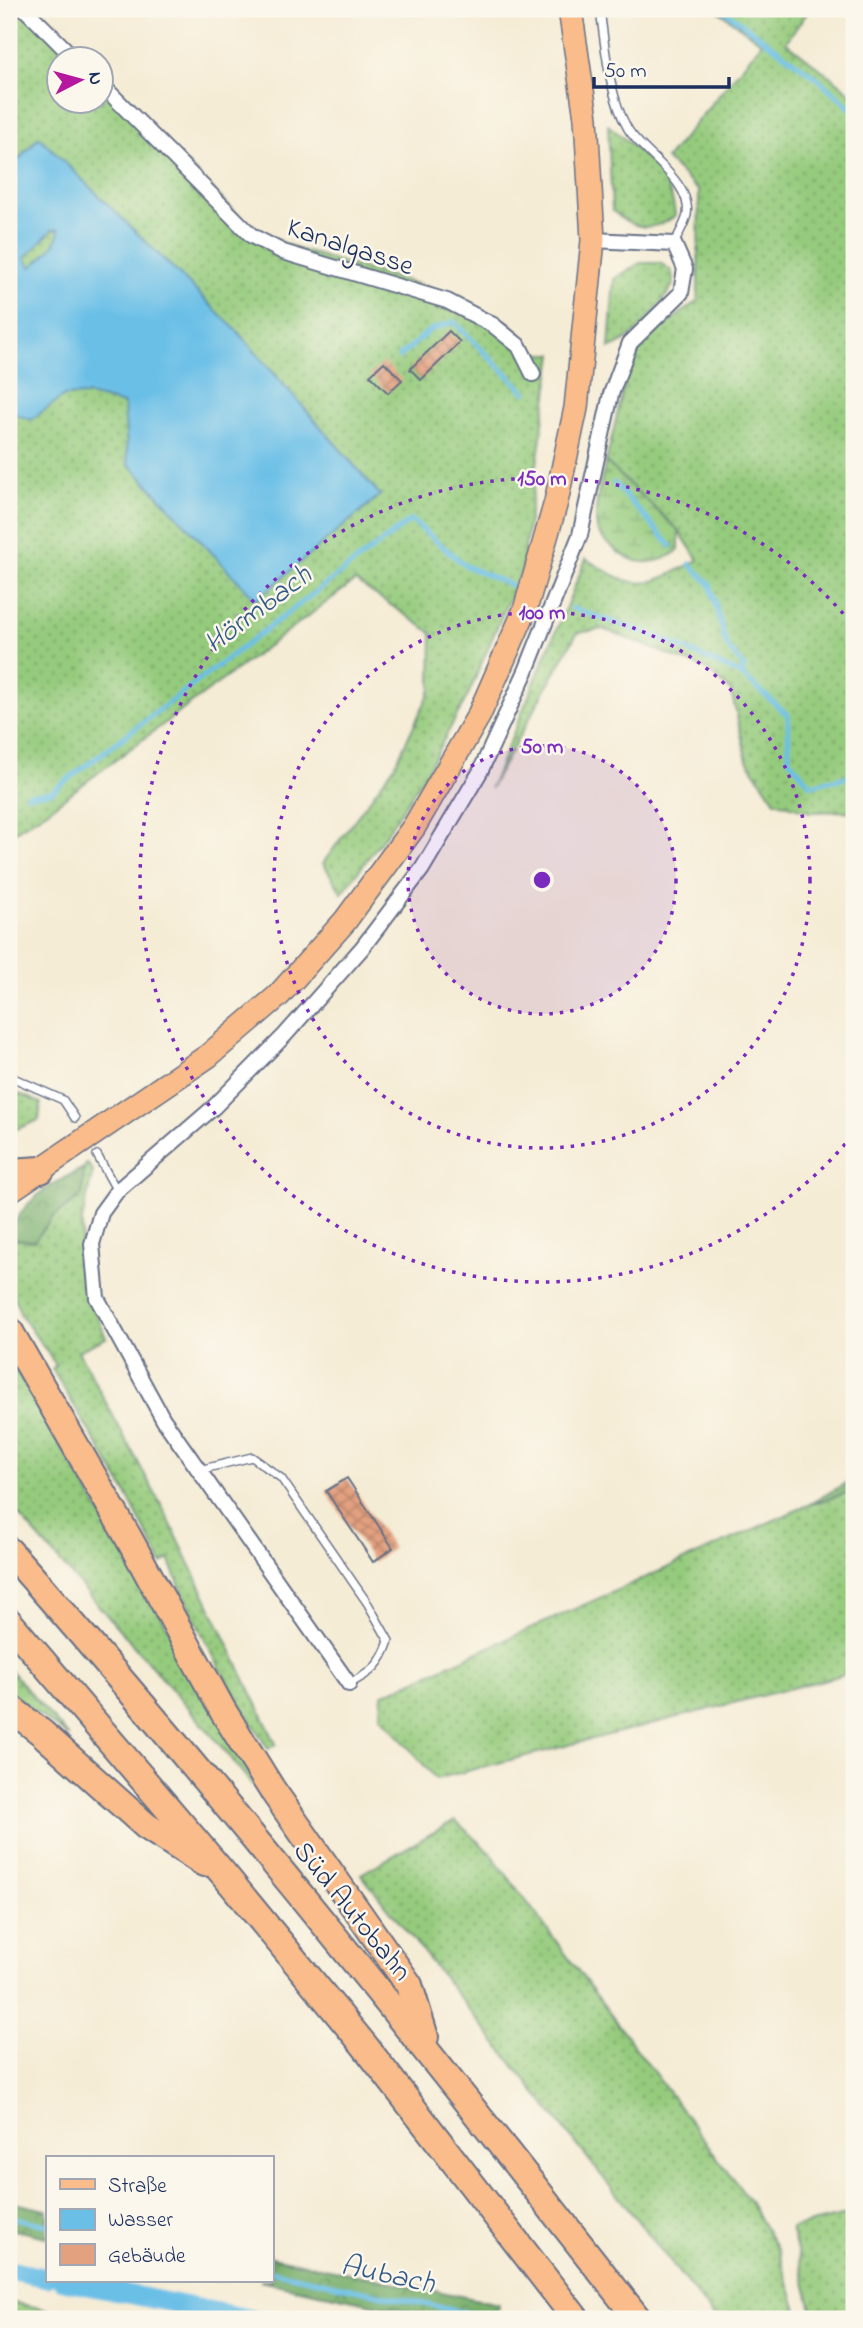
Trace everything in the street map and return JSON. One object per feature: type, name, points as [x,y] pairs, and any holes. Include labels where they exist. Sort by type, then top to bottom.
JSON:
[{"type":"highway","points":[[9,1187],[41,1170]]},
{"type":"highway","points":[[9,1330],[127,1535],[223,1711],[271,1788],[409,1985],[430,2052]]},
{"type":"highway","name":"Süd Autobahn","points":[[9,1551],[253,1835],[430,2052],[638,2319]]},
{"type":"highway","points":[[9,1622],[227,1878],[364,2045],[574,2317]]},
{"type":"highway","points":[[9,1707],[146,1826],[227,1878]]},
{"type":"main road","points":[[41,1170],[208,1056],[278,996],[345,921],[414,827],[479,715],[524,610],[556,502],[576,408],[593,240],[586,118],[570,9]]},
{"type":"street","points":[[25,9],[62,46]]},
{"type":"street","name":"Kanalgasse","points":[[116,99],[252,236],[283,252],[447,300],[493,325],[519,346],[533,374]]},
{"type":"street","points":[[349,1684],[163,1419],[97,1298],[92,1244],[100,1213],[117,1191],[214,1107],[285,1035],[362,948],[422,869],[480,772],[526,671],[580,535],[611,394],[630,343],[681,293],[685,269],[674,244],[593,240]]},
{"type":"lane","points":[[600,9],[616,101],[628,131],[657,160],[685,196],[687,214],[674,244]]},
{"type":"lane","points":[[9,1076],[63,1100],[75,1118]]},
{"type":"lane","points":[[97,1156],[117,1191]]},
{"type":"lane","points":[[198,1470],[252,1457],[281,1478],[368,1604],[389,1641],[383,1659],[364,1676],[349,1684]]},
{"type":"green space","points":[[9,9],[30,9],[68,46],[46,46],[46,116],[116,116],[116,93],[253,230],[297,249],[427,287],[508,322],[539,354],[553,354],[522,568],[469,693],[427,771],[384,837],[342,893],[323,863],[395,765],[431,690],[432,633],[355,581],[47,811],[9,835]]},
{"type":"green space","points":[[716,9],[810,9],[786,42],[854,95],[854,813],[810,812],[775,801],[747,760],[731,691],[706,669],[603,629],[577,633],[490,789],[586,559],[619,577],[642,583],[665,577],[698,560],[679,531],[606,462],[625,381],[642,344],[698,300],[699,191],[666,159],[762,43]]},
{"type":"green space","points":[[608,125],[642,154],[661,175],[673,201],[675,216],[658,225],[642,227],[627,221],[612,210]]},
{"type":"green space","points":[[640,263],[660,263],[671,270],[674,283],[637,331],[628,339],[609,348],[614,279]]},
{"type":"green space","points":[[606,462],[679,531],[679,550],[661,560],[635,561],[618,552],[602,537],[597,528],[596,511]]},
{"type":"green space","points":[[9,1094],[19,1094],[41,1103],[39,1120],[9,1132]]},
{"type":"green space","points":[[87,1163],[93,1171],[82,1220],[81,1272],[106,1338],[78,1351],[166,1514],[276,1744],[268,1749],[214,1657],[169,1559],[162,1564],[123,1487],[52,1369],[56,1365],[21,1315],[9,1284],[9,1239],[34,1241],[53,1217],[82,1196],[84,1168]]},
{"type":"green space","points":[[84,1168],[82,1196],[53,1217],[34,1241],[9,1239],[13,1226],[28,1204],[49,1187]]},
{"type":"green space","points":[[9,1358],[259,1788],[255,1788],[206,1728],[9,1504]]},
{"type":"green space","points":[[854,1478],[854,1491],[808,1505]]},
{"type":"green space","points":[[854,1491],[854,1672],[436,1779],[381,1716],[382,1695],[808,1505]]},
{"type":"green space","points":[[9,1669],[69,1737],[9,1692]]},
{"type":"green space","points":[[455,1820],[491,1854],[749,2200],[778,2251],[800,2319],[716,2319],[361,1874]]},
{"type":"green space","points":[[9,2202],[46,2210],[46,2237],[9,2229]]},
{"type":"green space","points":[[854,2213],[854,2319],[817,2319],[814,2317],[791,2228]]},
{"type":"green space","points":[[273,2257],[499,2304],[497,2319],[447,2319],[265,2282],[273,2282]]},
{"type":"green space","points":[[9,2302],[97,2319],[9,2319]]},
{"type":"water","points":[[39,137],[237,331],[380,495],[256,600],[128,463],[124,404],[88,395],[64,396],[31,420],[9,412],[9,170]],"holes":[[[59,229],[50,250],[31,267],[25,258],[52,230]]]},
{"type":"building","points":[[449,331],[460,342],[421,380],[410,369]]},
{"type":"building","points":[[384,362],[402,380],[388,393],[370,375]]},
{"type":"building","points":[[347,1478],[393,1548],[373,1562],[326,1491]]},
{"type":"waterway","name":"Hörmbach","points":[[722,9],[817,78],[854,111]]},
{"type":"waterway","points":[[399,357],[430,330],[454,322],[526,393]]},
{"type":"waterway","points":[[614,483],[671,546]]},
{"type":"waterway","name":"Hörmbach","points":[[27,795],[51,792],[411,520],[466,566],[513,586]]},
{"type":"waterway","points":[[690,564],[710,584],[726,645],[744,667],[742,675]]},
{"type":"waterway","name":"Hörmbach","points":[[572,608],[658,637],[742,675],[788,715],[789,759],[811,785],[847,777],[854,780]]},
{"type":"waterway","name":"Aubach","points":[[9,2217],[46,2225]]},
{"type":"waterway","points":[[9,2270],[46,2278]]},
{"type":"waterway","name":"Aubach","points":[[273,2271],[494,2319]]},
{"type":"waterway","points":[[68,2282],[252,2319]]}]
